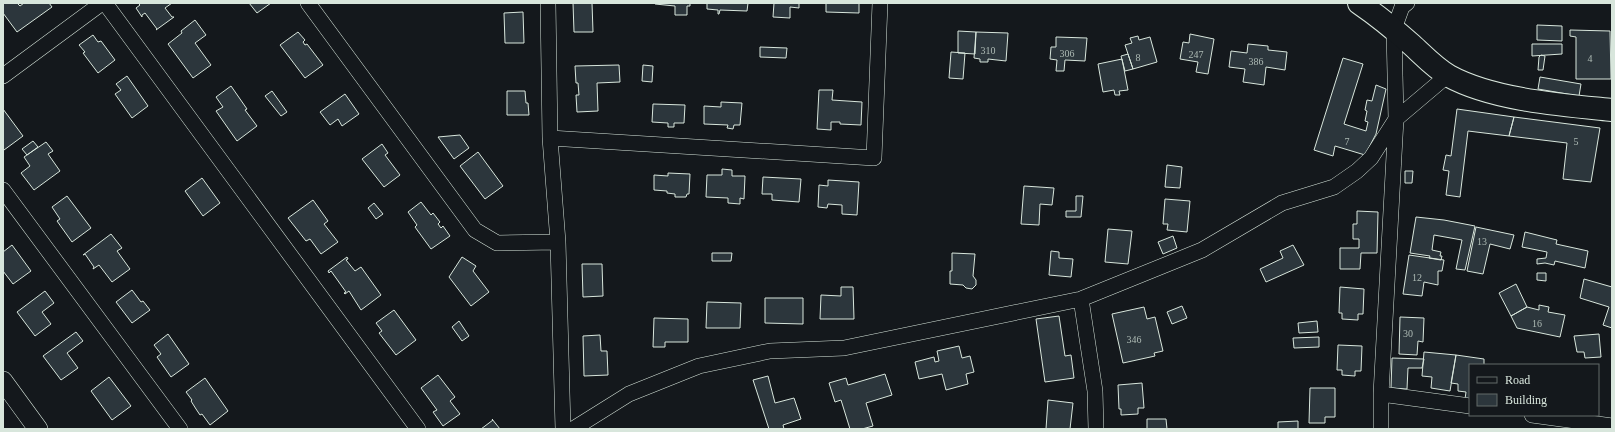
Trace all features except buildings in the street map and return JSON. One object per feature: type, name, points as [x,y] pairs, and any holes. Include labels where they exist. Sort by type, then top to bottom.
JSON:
[{"type":"main road","points":[[1359,3],[1394,29],[1448,76],[1474,88],[1527,100],[1612,110]]},
{"type":"street","points":[[3,76],[104,3],[418,429]]},
{"type":"street","points":[[308,3],[475,230],[497,243],[558,242]]},
{"type":"street","points":[[548,3],[550,138],[558,242],[563,429]]},
{"type":"street","points":[[550,138],[874,158],[880,3]]},
{"type":"street","points":[[1381,429],[1381,394],[1396,119],[1394,29],[1402,7],[1407,3]]},
{"type":"street","points":[[574,429],[630,394],[699,366],[770,351],[844,348],[1081,299],[1202,250],[1282,203],[1334,187],[1357,171],[1371,158],[1396,119],[1448,76]]},
{"type":"street","points":[[3,190],[180,429]]},
{"type":"street","points":[[1081,299],[1095,391],[1096,429]]},
{"type":"street","points":[[3,381],[38,429]]},
{"type":"street","points":[[1381,394],[1469,406]]},
{"type":"street","points":[[1539,416],[1612,426]]}]
